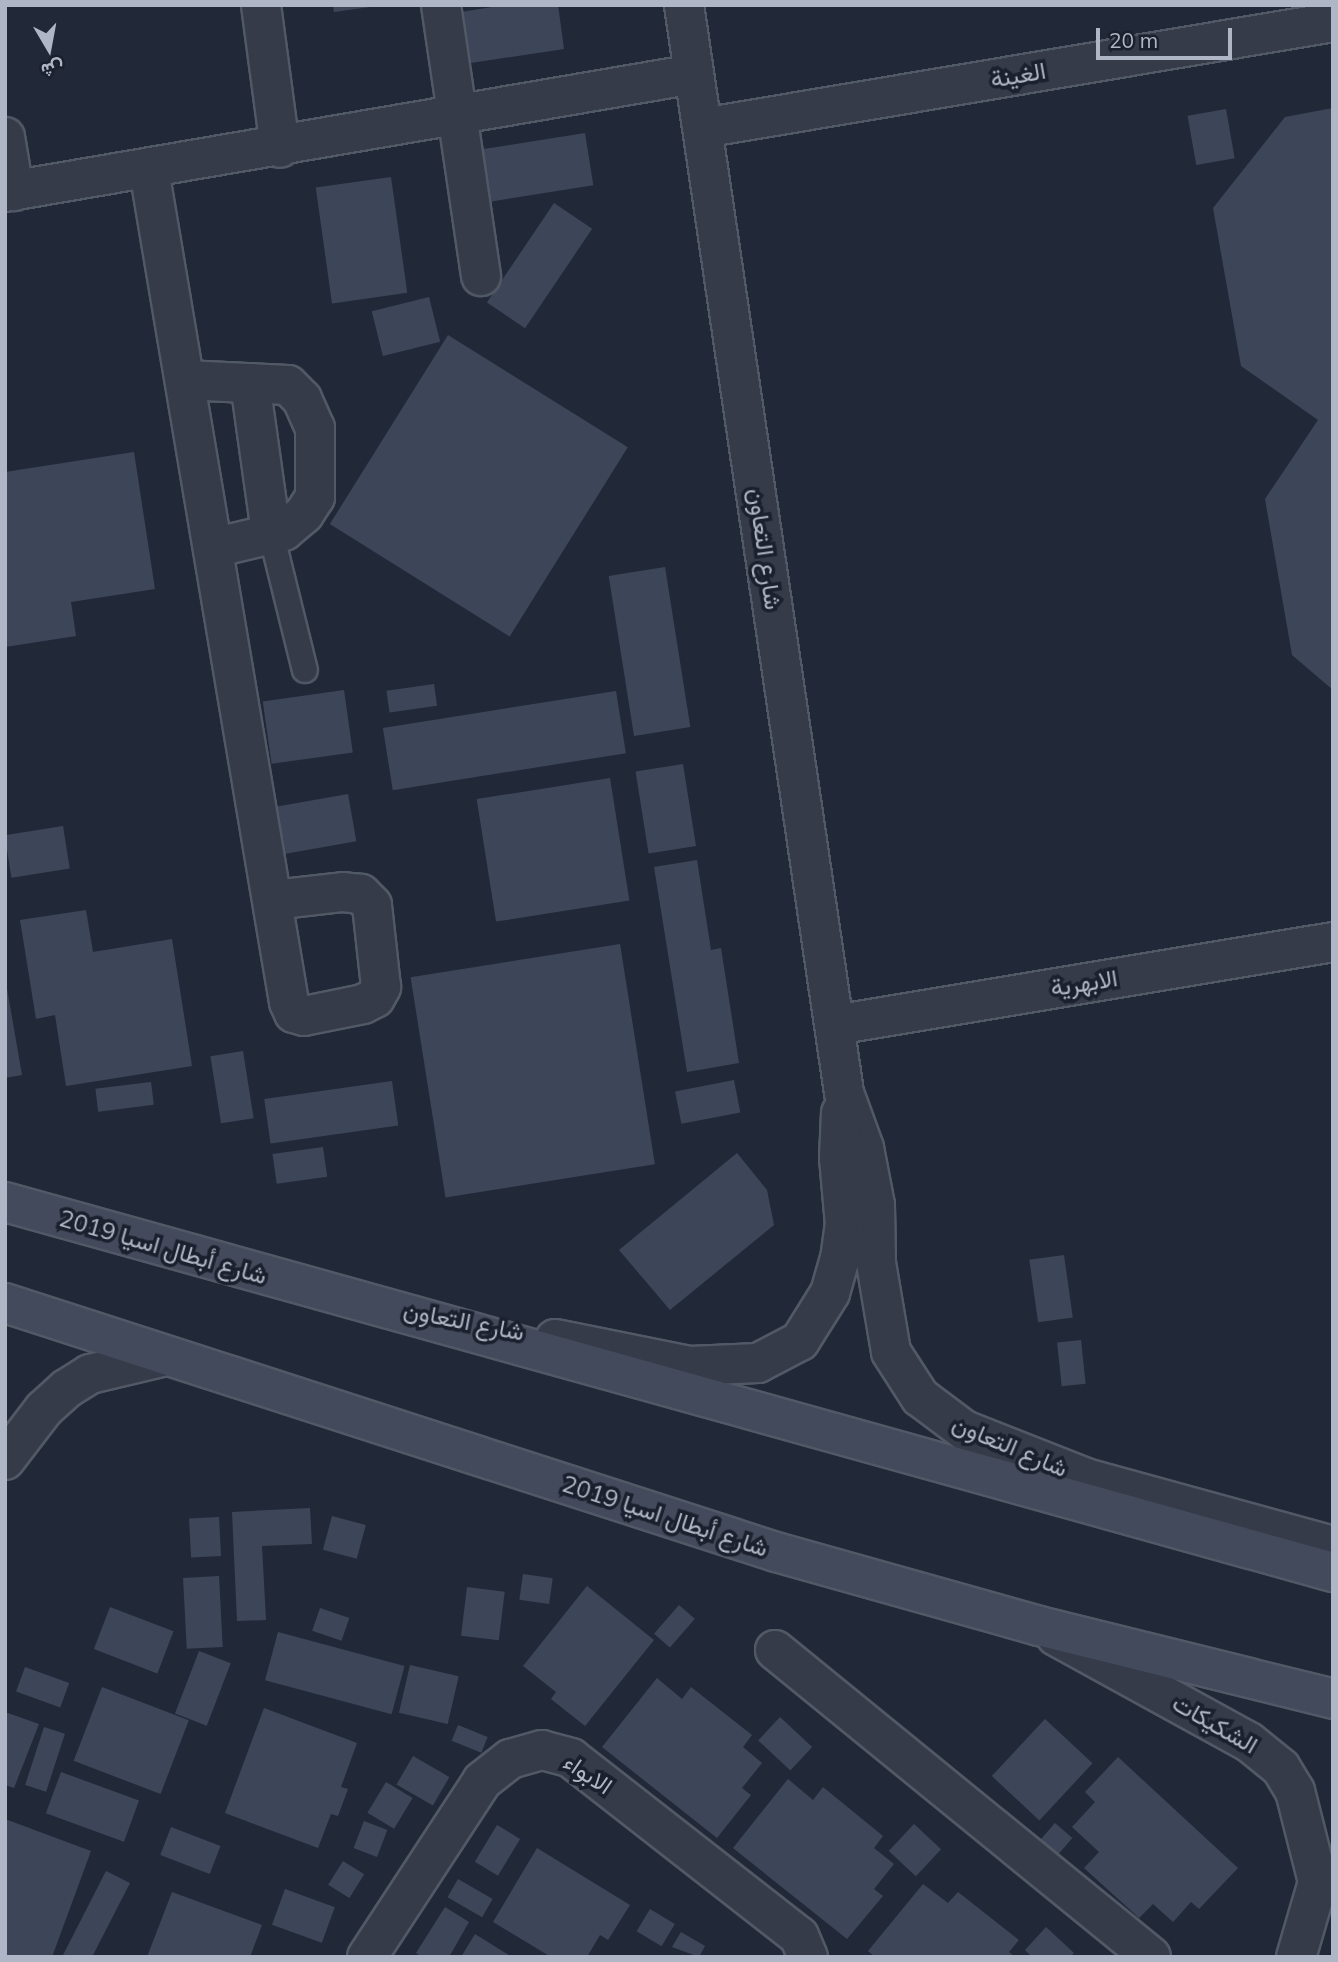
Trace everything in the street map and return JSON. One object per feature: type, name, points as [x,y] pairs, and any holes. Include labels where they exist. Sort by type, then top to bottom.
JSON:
[{"type":"main road","name":"شارع أبطال اسيا 2019","points":[[5,1202],[323,1293],[1333,1572]]},
{"type":"main road","name":"شارع أبطال اسيا 2019","points":[[5,1303],[776,1552],[1039,1626],[1333,1699]]},
{"type":"street","points":[[261,5],[281,148]]},
{"type":"street","points":[[441,5],[481,276]]},
{"type":"street","name":"شارع التعاون","points":[[323,1293],[690,1366],[758,1363],[800,1341],[837,1274],[845,1225],[839,1158],[844,1093],[684,5]]},
{"type":"street","name":"الغينة","points":[[703,128],[1333,22]]},
{"type":"street","points":[[5,137],[9,192],[281,148],[694,74]]},
{"type":"street","points":[[149,170],[274,900]]},
{"type":"street","points":[[185,380],[288,384],[302,399],[315,428],[315,497],[304,514],[284,531],[214,548]]},
{"type":"street","points":[[250,383],[271,533]]},
{"type":"street","name":"الابهرية","points":[[835,1025],[1333,942]]},
{"type":"street","name":"شارع التعاون","points":[[844,1093],[864,1149],[875,1205],[876,1263],[891,1352],[904,1377],[940,1415],[1086,1478],[1333,1546]]},
{"type":"street","points":[[5,1460],[44,1409],[90,1374],[166,1356]]},
{"type":"street","name":"الشكيكات","points":[[1039,1626],[1266,1753],[1295,1791],[1325,1876],[1296,1957]]},
{"type":"street","points":[[775,1650],[1151,1957]]},
{"type":"street","name":"الابواء","points":[[367,1957],[482,1781],[510,1759],[542,1749],[570,1758],[592,1774],[799,1936],[808,1957]]},
{"type":"lane","points":[[271,533],[305,670]]},
{"type":"building","points":[[333,5],[370,5],[370,7],[334,12]]},
{"type":"building","points":[[504,5],[558,5],[564,49],[464,64],[455,13]]},
{"type":"building","points":[[1333,108],[1333,690],[1292,655],[1265,499],[1318,420],[1241,366],[1213,208],[1285,117]]},
{"type":"building","points":[[1226,109],[1235,158],[1196,165],[1188,116]]},
{"type":"building","points":[[585,133],[593,185],[492,201],[483,149]]},
{"type":"building","points":[[391,177],[407,293],[332,303],[316,188]]},
{"type":"building","points":[[554,203],[592,229],[525,328],[487,302]]},
{"type":"building","points":[[429,297],[440,342],[383,356],[372,311]]},
{"type":"building","points":[[448,335],[628,447],[510,636],[330,524]]},
{"type":"building","points":[[134,452],[155,589],[71,602],[76,636],[5,647],[5,472]]},
{"type":"building","points":[[665,567],[690,727],[634,736],[609,576]]},
{"type":"building","points":[[434,684],[437,706],[390,712],[386,691]]},
{"type":"building","points":[[344,690],[353,752],[272,764],[263,701]]},
{"type":"building","points":[[616,691],[626,753],[393,790],[383,728]]},
{"type":"building","points":[[683,764],[696,846],[649,853],[636,772]]},
{"type":"building","points":[[610,778],[629,900],[496,922],[477,799]]},
{"type":"building","points":[[348,794],[356,841],[279,855],[270,808]]},
{"type":"building","points":[[63,826],[70,868],[11,878],[5,835]]},
{"type":"building","points":[[697,860],[711,950],[721,948],[739,1063],[687,1072],[654,867]]},
{"type":"building","points":[[86,910],[93,952],[172,939],[192,1066],[66,1086],[55,1015],[36,1019],[20,920]]},
{"type":"building","points":[[620,944],[655,1164],[445,1197],[411,977]]},
{"type":"building","points":[[5,977],[22,1075],[5,1078]]},
{"type":"building","points":[[243,1051],[254,1118],[221,1123],[210,1056]]},
{"type":"building","points":[[734,1080],[740,1112],[681,1124],[675,1091]]},
{"type":"building","points":[[392,1081],[398,1126],[271,1144],[264,1099]]},
{"type":"building","points":[[151,1082],[154,1105],[98,1112],[95,1089]]},
{"type":"building","points":[[323,1147],[327,1177],[277,1184],[272,1154]]},
{"type":"building","points":[[737,1153],[767,1190],[774,1225],[670,1310],[619,1250]]},
{"type":"building","points":[[1064,1255],[1073,1317],[1038,1322],[1029,1260]]},
{"type":"building","points":[[1081,1340],[1086,1384],[1062,1386],[1057,1343]]},
{"type":"building","points":[[310,1508],[312,1544],[262,1546],[266,1620],[237,1621],[232,1512]]},
{"type":"building","points":[[332,1516],[366,1525],[357,1559],[323,1550]]},
{"type":"building","points":[[219,1517],[221,1556],[191,1558],[189,1519]]},
{"type":"building","points":[[523,1574],[553,1578],[549,1604],[519,1600]]},
{"type":"building","points":[[219,1576],[223,1647],[187,1649],[183,1578]]},
{"type":"building","points":[[587,1586],[654,1640],[585,1726],[551,1699],[556,1692],[523,1666]]},
{"type":"building","points":[[467,1587],[505,1592],[499,1640],[461,1636]]},
{"type":"building","points":[[679,1605],[695,1619],[670,1647],[654,1634]]},
{"type":"building","points":[[110,1607],[173,1631],[157,1673],[94,1649]]},
{"type":"building","points":[[320,1608],[349,1618],[341,1641],[312,1631]]},
{"type":"building","points":[[278,1632],[405,1666],[392,1714],[265,1680]]},
{"type":"building","points":[[199,1651],[231,1663],[207,1726],[175,1714]]},
{"type":"building","points":[[410,1665],[459,1676],[448,1724],[399,1713]]},
{"type":"building","points":[[25,1667],[69,1683],[60,1708],[16,1691]]},
{"type":"building","points":[[657,1678],[682,1699],[691,1687],[752,1735],[743,1747],[762,1763],[742,1788],[751,1795],[717,1838],[602,1747]]},
{"type":"building","points":[[102,1687],[189,1720],[161,1794],[74,1761]]},
{"type":"building","points":[[264,1708],[357,1743],[341,1787],[348,1789],[338,1816],[331,1814],[318,1848],[225,1813]]},
{"type":"building","points":[[5,1712],[39,1724],[14,1788],[5,1785]]},
{"type":"building","points":[[780,1717],[812,1747],[790,1770],[758,1740]]},
{"type":"building","points":[[1045,1719],[1093,1763],[1039,1820],[992,1776]]},
{"type":"building","points":[[458,1725],[488,1737],[481,1753],[452,1741]]},
{"type":"building","points":[[44,1727],[65,1734],[46,1792],[25,1785]]},
{"type":"building","points":[[413,1756],[449,1777],[433,1806],[396,1785]]},
{"type":"building","points":[[1118,1757],[1238,1868],[1199,1909],[1191,1902],[1173,1922],[1153,1904],[1139,1918],[1084,1868],[1099,1852],[1072,1827],[1095,1802],[1085,1792]]},
{"type":"building","points":[[61,1772],[139,1800],[124,1842],[46,1813]]},
{"type":"building","points":[[788,1779],[813,1800],[823,1787],[883,1836],[874,1848],[894,1864],[874,1889],[883,1896],[847,1939],[733,1848]]},
{"type":"building","points":[[386,1782],[413,1798],[394,1829],[367,1813]]},
{"type":"building","points":[[5,1819],[91,1851],[52,1957],[5,1957]]},
{"type":"building","points":[[364,1821],[387,1830],[377,1857],[354,1848]]},
{"type":"building","points":[[1055,1823],[1072,1838],[1053,1861],[1035,1846]]},
{"type":"building","points":[[914,1824],[941,1849],[916,1876],[889,1851]]},
{"type":"building","points":[[497,1825],[520,1839],[498,1876],[475,1862]]},
{"type":"building","points":[[171,1827],[220,1846],[210,1874],[160,1855]]},
{"type":"building","points":[[537,1848],[630,1905],[608,1940],[600,1935],[587,1957],[551,1957],[493,1922]]},
{"type":"building","points":[[343,1861],[364,1874],[349,1898],[328,1885]]},
{"type":"building","points":[[106,1871],[130,1883],[92,1957],[62,1957]]},
{"type":"building","points":[[458,1879],[493,1899],[482,1917],[448,1897]]},
{"type":"building","points":[[923,1884],[948,1903],[958,1892],[1019,1940],[1009,1952],[1015,1957],[875,1957],[868,1951]]},
{"type":"building","points":[[285,1889],[335,1907],[322,1943],[272,1925]]},
{"type":"building","points":[[172,1892],[262,1925],[250,1957],[147,1957]]},
{"type":"building","points":[[445,1907],[469,1922],[449,1957],[422,1957],[416,1953]]},
{"type":"building","points":[[650,1909],[675,1924],[661,1946],[637,1931]]},
{"type":"building","points":[[1046,1927],[1074,1953],[1070,1957],[1032,1957],[1025,1950]]},
{"type":"building","points":[[681,1932],[705,1946],[699,1957],[672,1947]]},
{"type":"building","points":[[475,1934],[512,1957],[461,1957]]}]
